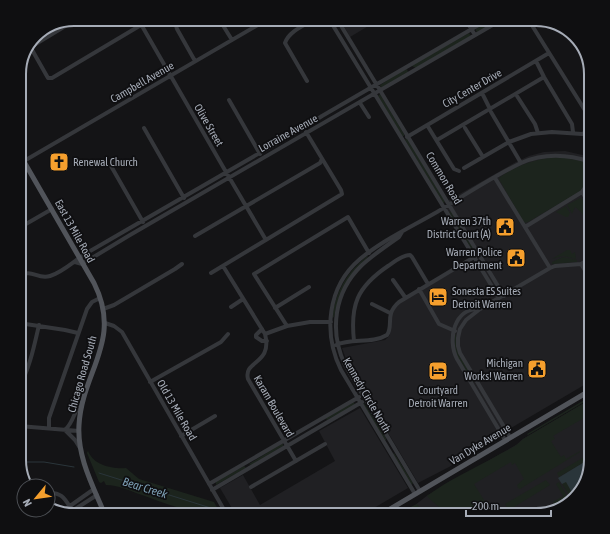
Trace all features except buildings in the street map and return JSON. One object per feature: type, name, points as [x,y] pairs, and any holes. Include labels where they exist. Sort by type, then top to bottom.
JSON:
[{"type":"main road","name":"East 13 Mile Road","points":[[26,164],[52,209],[77,260],[82,264],[100,298],[105,323]]},
{"type":"main road","name":"Chicago Road South","points":[[102,508],[85,467],[79,431],[80,415],[102,346],[105,323]]},
{"type":"main road","name":"Van Dyke Avenue","points":[[392,508],[584,394]]},
{"type":"street","points":[[32,51],[45,75],[52,78],[139,26]]},
{"type":"street","name":"Olive Street","points":[[142,26],[266,240]]},
{"type":"street","points":[[176,26],[195,61]]},
{"type":"street","points":[[223,26],[232,40]]},
{"type":"street","name":"Campbell Avenue","points":[[26,160],[256,26]]},
{"type":"street","points":[[304,26],[292,33],[287,38],[285,43],[306,81]]},
{"type":"street","name":"Common Road","points":[[333,26],[499,298]]},
{"type":"street","name":"Common Road","points":[[341,26],[504,296]]},
{"type":"street","points":[[469,26],[475,35]]},
{"type":"street","name":"Lorraine Avenue","points":[[26,273],[28,272],[42,277],[50,276],[376,84],[478,26]]},
{"type":"street","name":"Lorraine Avenue","points":[[82,264],[306,132],[326,123],[491,26]]},
{"type":"street","points":[[532,26],[584,109]]},
{"type":"street","points":[[38,42],[62,28]]},
{"type":"street","name":"City Center Drive","points":[[403,139],[549,53]]},
{"type":"street","points":[[536,61],[572,124],[573,132]]},
{"type":"street","points":[[363,74],[368,70]]},
{"type":"street","points":[[437,140],[544,77]]},
{"type":"street","points":[[482,93],[490,110],[521,163]]},
{"type":"street","points":[[517,96],[535,124],[538,133]]},
{"type":"street","points":[[229,100],[262,158]]},
{"type":"street","points":[[360,102],[369,117]]},
{"type":"street","points":[[322,116],[326,123]]},
{"type":"street","points":[[427,125],[457,170]]},
{"type":"street","points":[[144,128],[186,202]]},
{"type":"street","points":[[465,128],[483,157]]},
{"type":"street","points":[[211,273],[342,194],[306,132]]},
{"type":"street","points":[[464,168],[509,142],[538,133],[573,132],[584,133]]},
{"type":"street","name":"Kennedy Circle North","points":[[417,493],[390,453],[357,398],[339,366],[332,347],[330,321],[334,299],[342,280],[356,262],[388,239],[521,163],[534,158],[555,155],[574,157],[584,160]]},
{"type":"street","points":[[112,159],[111,166],[145,226]]},
{"type":"street","points":[[195,236],[320,163],[322,159]]},
{"type":"street","points":[[495,178],[550,268]]},
{"type":"street","points":[[525,227],[582,192],[584,189]]},
{"type":"street","points":[[26,224],[52,209]]},
{"type":"street","points":[[287,326],[254,274],[348,216],[372,257]]},
{"type":"street","name":"Kennedy Circle North","points":[[402,232],[399,237],[358,269],[347,283],[340,300],[336,322],[338,344],[345,365],[395,450],[417,493]]},
{"type":"street","points":[[111,240],[114,245]]},
{"type":"street","points":[[332,347],[338,344],[380,339],[387,336],[389,331],[390,313],[396,304],[405,297],[479,254]]},
{"type":"street","points":[[354,341],[352,323],[355,305],[362,290],[375,275],[402,257],[410,255],[428,284]]},
{"type":"street","points":[[508,439],[460,353],[457,342],[459,333],[464,323],[480,309],[550,268],[555,266],[581,264],[584,262]]},
{"type":"street","points":[[103,309],[114,305],[182,264]]},
{"type":"street","points":[[581,264],[584,269]]},
{"type":"street","points":[[223,266],[243,299],[262,329],[265,334],[267,341],[262,341],[256,337],[262,329]]},
{"type":"street","points":[[393,280],[405,297]]},
{"type":"street","points":[[275,308],[309,287]]},
{"type":"street","points":[[419,289],[437,321],[459,333]]},
{"type":"street","points":[[49,428],[49,418],[88,306],[100,298]]},
{"type":"street","points":[[231,307],[243,299]]},
{"type":"street","points":[[372,304],[390,313]]},
{"type":"street","points":[[480,309],[474,308],[458,320],[453,330],[452,342],[455,355],[508,439]]},
{"type":"street","points":[[265,334],[287,326],[330,321],[336,322]]},
{"type":"street","name":"Old 13 Mile Road","points":[[105,323],[120,330],[223,508]]},
{"type":"street","points":[[26,324],[78,333]]},
{"type":"street","points":[[26,370],[39,326]]},
{"type":"street","points":[[150,382],[221,342],[228,334]]},
{"type":"street","name":"Karam Boulevard","points":[[267,341],[265,353],[262,358],[249,369],[247,376],[296,461]]},
{"type":"street","points":[[349,383],[354,380]]},
{"type":"street","points":[[209,484],[357,398],[364,398]]},
{"type":"street","points":[[212,490],[360,403],[364,398]]},
{"type":"street","points":[[65,430],[70,424],[76,410],[84,400]]},
{"type":"street","points":[[181,436],[215,416]]},
{"type":"street","points":[[26,426],[79,431]]},
{"type":"street","points":[[65,430],[75,440],[81,450]]},
{"type":"street","points":[[384,443],[389,440]]},
{"type":"street","points":[[251,487],[325,444]]},
{"type":"street","points":[[390,453],[395,450]]},
{"type":"street","points":[[56,493],[61,495],[70,506],[94,489]]},
{"type":"street","points":[[77,508],[97,495]]},
{"type":"shaded area","points":[[344,26],[368,26],[350,37]]},
{"type":"shaded area","points":[[481,26],[488,26],[477,32],[476,29]]},
{"type":"shaded area","points":[[469,33],[471,36],[416,68],[412,66],[412,65]]},
{"type":"shaded area","points":[[407,69],[408,72],[381,88],[380,85]]},
{"type":"shaded area","points":[[380,94],[404,136],[402,136],[378,96]]},
{"type":"shaded area","points":[[408,139],[445,201],[444,203],[405,140]]},
{"type":"shaded area","points":[[565,151],[584,155],[584,385],[499,435],[490,443],[418,483],[349,367],[342,348],[385,340],[390,335],[390,318],[396,306],[470,262],[475,261],[446,213],[449,200],[516,162],[529,156],[544,152]]},
{"type":"shaded area","points":[[561,157],[584,162],[584,187],[582,190],[524,223],[499,178],[521,165],[544,159]]},
{"type":"shaded area","points":[[580,198],[582,199],[584,202],[584,217],[575,207],[572,214],[567,205]]},
{"type":"shaded area","points":[[566,206],[570,213],[568,217],[556,212]]},
{"type":"shaded area","points":[[450,212],[473,248],[473,250],[449,213]]},
{"type":"shaded area","points":[[567,250],[570,250],[572,254],[575,252],[576,259],[563,256],[552,259]]},
{"type":"shaded area","points":[[367,256],[368,257],[350,276],[342,291],[334,317],[332,318],[336,300],[343,283],[360,262]]},
{"type":"shaded area","points":[[563,257],[577,260],[577,262],[552,264],[552,262]]},
{"type":"shaded area","points":[[454,334],[456,335],[456,347],[475,380],[474,382],[455,353]]},
{"type":"shaded area","points":[[584,400],[584,402],[528,435],[527,434]]},
{"type":"shaded area","points":[[354,402],[355,405],[327,420],[326,418]]},
{"type":"shaded area","points":[[364,403],[386,440],[384,440],[363,404]]},
{"type":"shaded area","points":[[584,403],[583,469],[576,487],[563,500],[545,507],[536,508],[409,508],[428,495],[516,445],[523,439]]},
{"type":"shaded area","points":[[584,403],[584,418],[553,436],[555,439],[551,441],[561,457],[564,455],[566,459],[580,452],[520,489],[517,485],[524,479],[515,463],[512,465],[511,462],[474,484],[487,505],[483,508],[441,508],[427,496],[453,479],[512,448],[523,439]]},
{"type":"shaded area","points":[[360,408],[408,488],[374,508],[232,508],[220,488],[243,475],[260,505],[335,461],[319,431]]},
{"type":"shaded area","points":[[283,444],[283,446],[251,465],[249,464]]},
{"type":"shaded area","points":[[88,451],[95,460],[104,466],[126,468],[139,479],[214,502],[217,508],[180,508],[120,487],[106,485],[104,481],[101,483],[99,482],[87,453]]},
{"type":"shaded area","points":[[394,453],[413,483],[411,485],[393,454]]},
{"type":"shaded area","points":[[584,457],[584,462],[559,477],[557,473]]},
{"type":"shaded area","points":[[584,462],[580,478],[572,492],[566,482],[562,484],[558,478]]},
{"type":"shaded area","points":[[244,466],[246,468],[216,485],[216,482]]},
{"type":"shaded area","points":[[546,480],[550,485],[512,508],[508,508],[505,504]]},
{"type":"shaded area","points":[[566,481],[572,492],[569,495],[562,484]]},
{"type":"shaded area","points":[[559,482],[567,496],[554,504],[553,502],[563,496],[556,484]]},
{"type":"shaded area","points":[[417,504],[420,508],[409,508]]},
{"type":"waterway","name":"Bear Creek","points":[[26,462],[44,462],[74,467]]},
{"type":"waterway","name":"Bear Creek","points":[[99,473],[211,508]]},
{"type":"place","name":"Renewal Church","points":[[59,162]]},
{"type":"place","name":"Warren 37th District Court (A)","points":[[505,227]]},
{"type":"place","name":"Warren Police Department","points":[[516,258]]},
{"type":"place","name":"Sonesta ES Suites Detroit Warren","points":[[438,297]]},
{"type":"place","name":"Michigan Works! Warren","points":[[537,369]]},
{"type":"place","name":"Courtyard Detroit Warren","points":[[438,371]]}]
